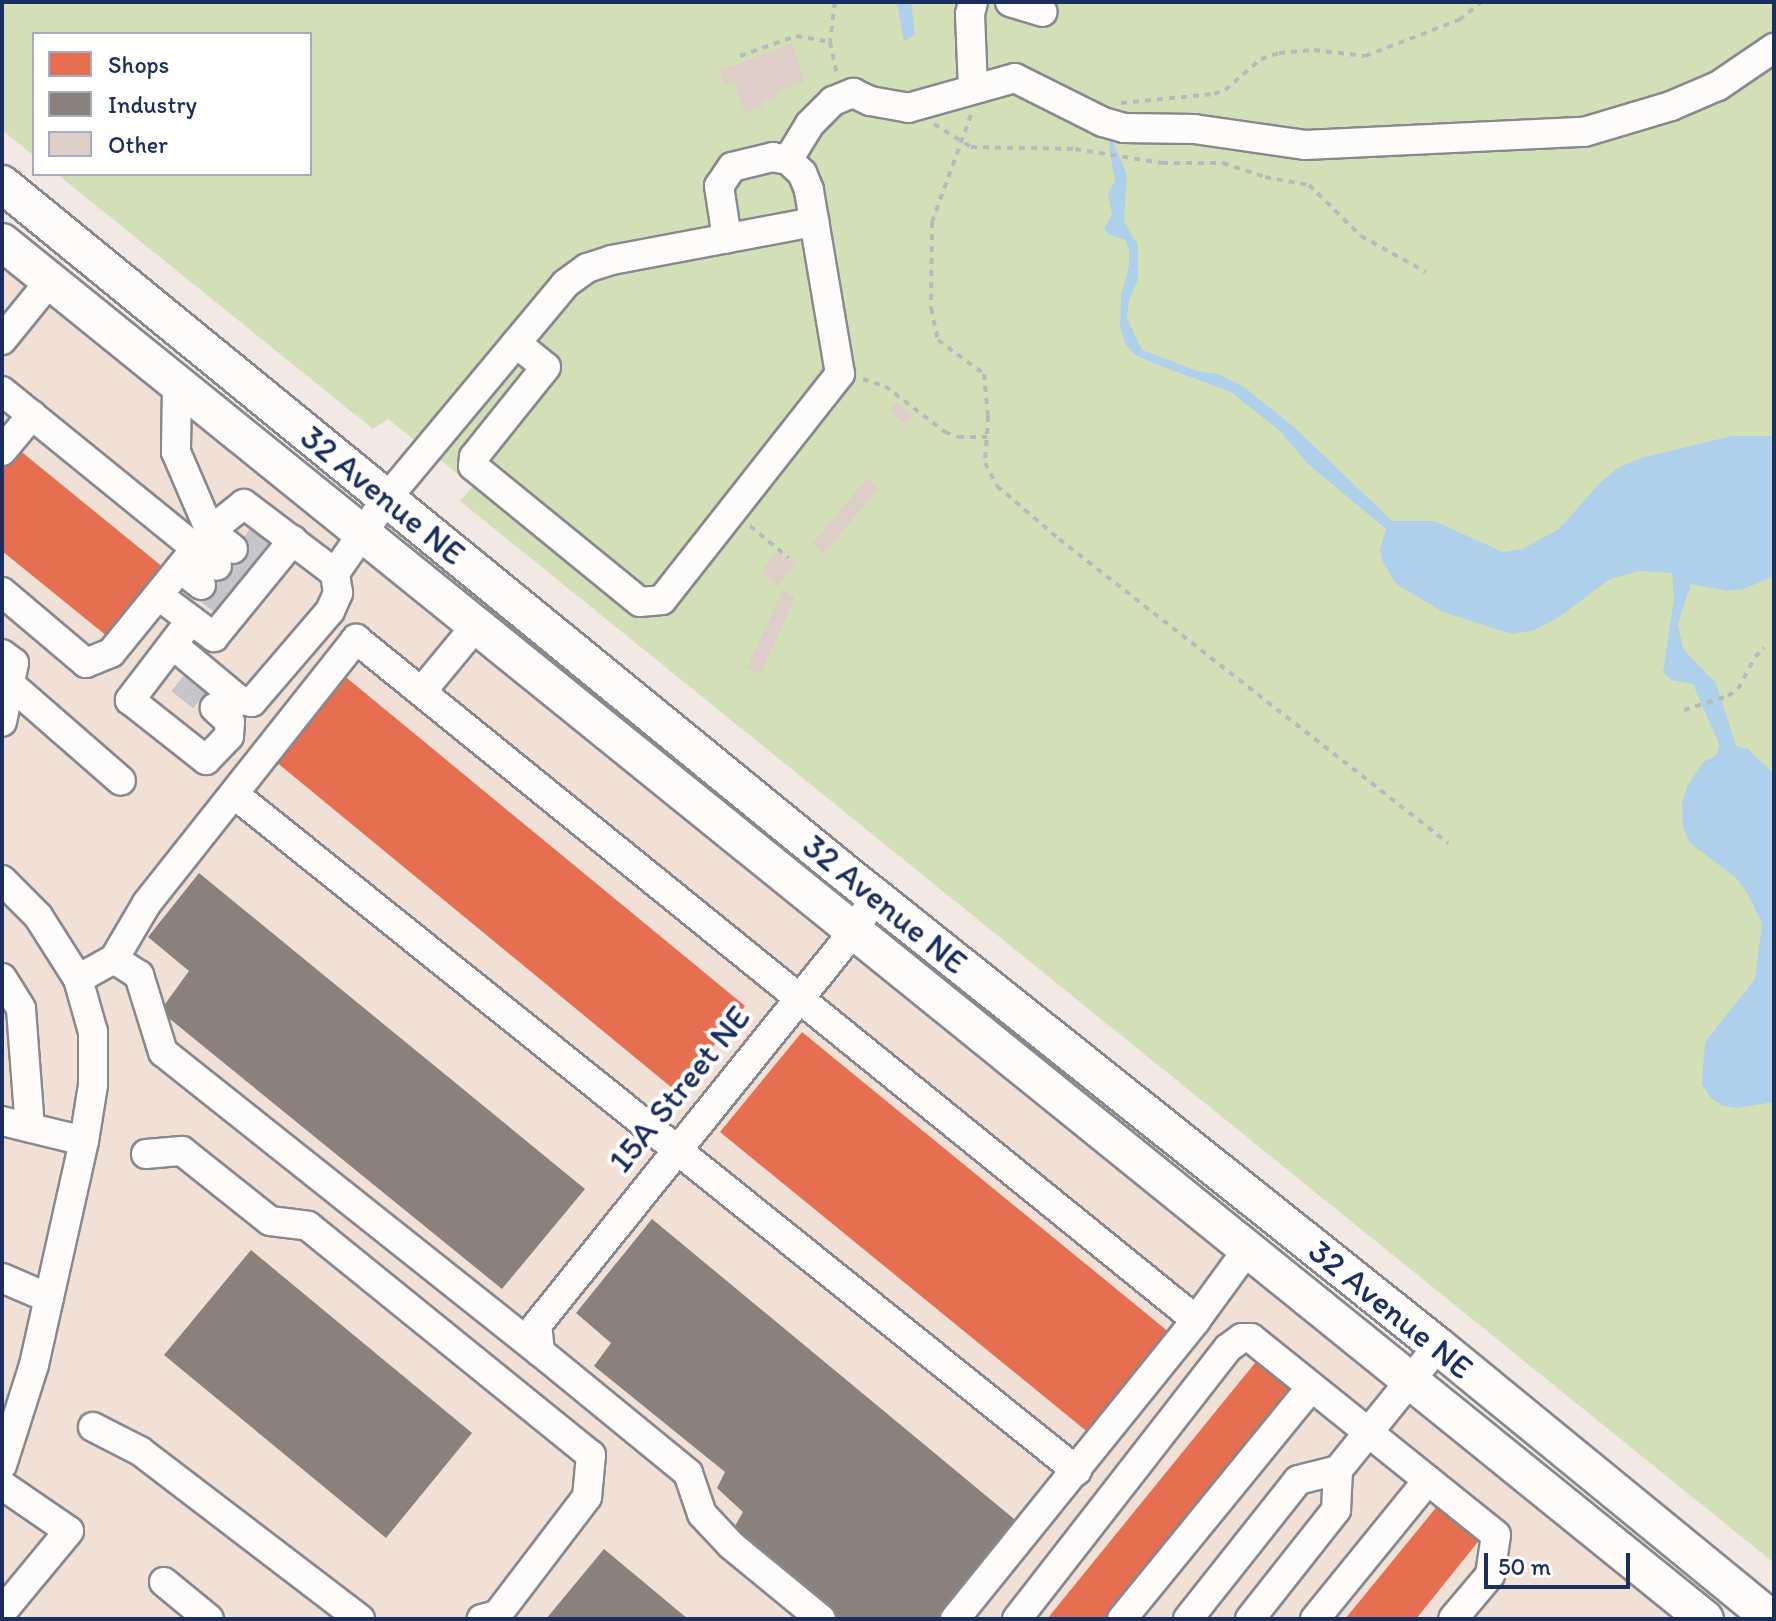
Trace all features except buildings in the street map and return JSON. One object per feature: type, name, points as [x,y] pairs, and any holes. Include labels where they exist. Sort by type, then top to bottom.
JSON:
[{"type":"main road","name":"32 Avenue NE","points":[[2,184],[875,897],[1438,1346],[1772,1619]]},
{"type":"main road","name":"32 Avenue NE","points":[[2,242],[1705,1619]]},
{"type":"street","points":[[973,2],[970,14],[973,89]]},
{"type":"street","points":[[1010,2],[1043,12]]},
{"type":"street","points":[[788,160],[810,124],[833,101],[853,93],[880,104],[908,108],[1015,78],[1103,122],[1124,128],[1194,129],[1305,145],[1584,132],[1671,106],[1718,86],[1774,48]]},
{"type":"street","points":[[516,343],[546,367],[474,457],[473,466],[629,593],[649,604],[662,600],[840,374],[814,222],[802,173],[788,160],[773,157],[745,163],[724,175],[719,186],[727,238]]},
{"type":"street","points":[[170,663],[239,700],[252,702],[330,611],[338,593],[335,573],[387,498],[565,284],[587,268],[612,260],[814,222]]},
{"type":"street","points":[[2,340],[50,281]]},
{"type":"street","points":[[159,596],[214,637],[236,563],[176,452],[177,386]]},
{"type":"street","points":[[2,391],[236,563]]},
{"type":"street","points":[[2,451],[32,415]]},
{"type":"street","points":[[2,592],[86,663],[111,653],[159,596],[236,563],[335,573]]},
{"type":"street","points":[[191,620],[170,663],[130,700],[206,760],[229,736],[230,722],[215,708]]},
{"type":"street","points":[[422,691],[475,627]]},
{"type":"street","points":[[78,979],[114,959],[147,903],[356,639],[1196,1320]]},
{"type":"street","points":[[2,654],[14,663],[2,722]]},
{"type":"street","points":[[10,684],[121,781]]},
{"type":"street","points":[[234,794],[1077,1471]]},
{"type":"street","points":[[2,880],[38,916],[78,979],[93,1032],[93,1085],[84,1141],[49,1298],[8,1433],[2,1465]]},
{"type":"street","name":"15A Street NE","points":[[539,1338],[678,1149],[853,932],[875,897]]},
{"type":"street","points":[[114,959],[139,975],[163,1052],[539,1338],[688,1473],[702,1514],[731,1545],[821,1619]]},
{"type":"street","points":[[2,978],[21,1009],[30,1128]]},
{"type":"street","points":[[2,1121],[84,1141]]},
{"type":"street","points":[[146,1154],[182,1151],[270,1221],[308,1226],[591,1455],[587,1497],[497,1615],[482,1619]]},
{"type":"street","points":[[955,1619],[1077,1471],[1247,1250]]},
{"type":"street","points":[[2,1278],[49,1298]]},
{"type":"street","points":[[1017,1619],[1228,1348],[1242,1338],[1251,1338],[1496,1535],[1490,1575],[1453,1619]]},
{"type":"street","points":[[1250,1619],[1336,1510],[1338,1470],[1438,1346]]},
{"type":"street","points":[[1122,1619],[1311,1387]]},
{"type":"street","points":[[93,1427],[140,1451],[360,1619]]},
{"type":"street","points":[[1188,1619],[1298,1480],[1338,1470]]},
{"type":"street","points":[[1315,1619],[1428,1480]]},
{"type":"street","points":[[2,1485],[69,1531],[2,1612]]},
{"type":"street","points":[[164,1582],[209,1619]]},
{"type":"path","points":[[835,2],[830,42],[838,75],[853,93]]},
{"type":"path","points":[[1079,109],[1145,98],[1214,94],[1225,90],[1261,59],[1279,53],[1314,50],[1365,56],[1447,25],[1481,2]]},
{"type":"path","points":[[740,56],[796,36],[830,42]]},
{"type":"path","points":[[973,89],[972,112],[932,222],[931,308],[938,340],[984,374],[985,463],[997,486],[1071,549],[1448,843]]},
{"type":"path","points":[[908,108],[971,147],[1075,149],[1162,163],[1223,163],[1265,177],[1309,185],[1361,236],[1426,272]]},
{"type":"path","points":[[840,374],[885,386],[945,432],[958,437],[987,437]]},
{"type":"path","points":[[753,528],[789,558]]},
{"type":"path","points":[[1684,710],[1728,696],[1738,689],[1755,657],[1764,648]]},
{"type":"shaded area","points":[[2,269],[1685,1619],[2,1619]]},
{"type":"green space","points":[[2,2],[1774,2],[1774,1563],[460,501],[473,486],[388,419],[373,429],[59,176],[312,176],[312,32],[32,32],[32,154],[2,130]]},
{"type":"water","points":[[897,2],[911,2],[915,35],[904,41]]},
{"type":"water","points":[[1111,137],[1127,175],[1124,221],[1138,246],[1138,280],[1129,300],[1127,318],[1142,350],[1197,371],[1218,374],[1244,387],[1294,427],[1392,521],[1434,521],[1503,552],[1522,549],[1559,529],[1600,483],[1618,468],[1641,458],[1732,436],[1774,436],[1774,576],[1744,589],[1728,591],[1691,584],[1678,624],[1683,649],[1716,683],[1736,746],[1748,749],[1774,774],[1774,1102],[1737,1108],[1721,1105],[1711,1098],[1702,1085],[1705,1042],[1755,979],[1762,923],[1735,877],[1690,843],[1683,828],[1682,803],[1687,787],[1703,762],[1717,755],[1719,744],[1693,684],[1671,680],[1663,672],[1674,598],[1672,573],[1640,571],[1610,579],[1559,617],[1535,630],[1512,634],[1443,612],[1396,584],[1382,560],[1380,550],[1386,529],[1308,464],[1281,432],[1231,392],[1135,355],[1125,343],[1120,325],[1121,296],[1129,265],[1129,250],[1125,240],[1109,234],[1104,228],[1112,215],[1108,194],[1115,181],[1109,148]]},
{"type":"tunnel","points":[[246,534],[266,549]]},
{"type":"tunnel","points":[[233,549],[254,565]]},
{"type":"tunnel","points":[[217,566],[239,584]]},
{"type":"tunnel","points":[[201,585],[224,602]]},
{"type":"tunnel","points":[[180,680],[215,708]]}]
